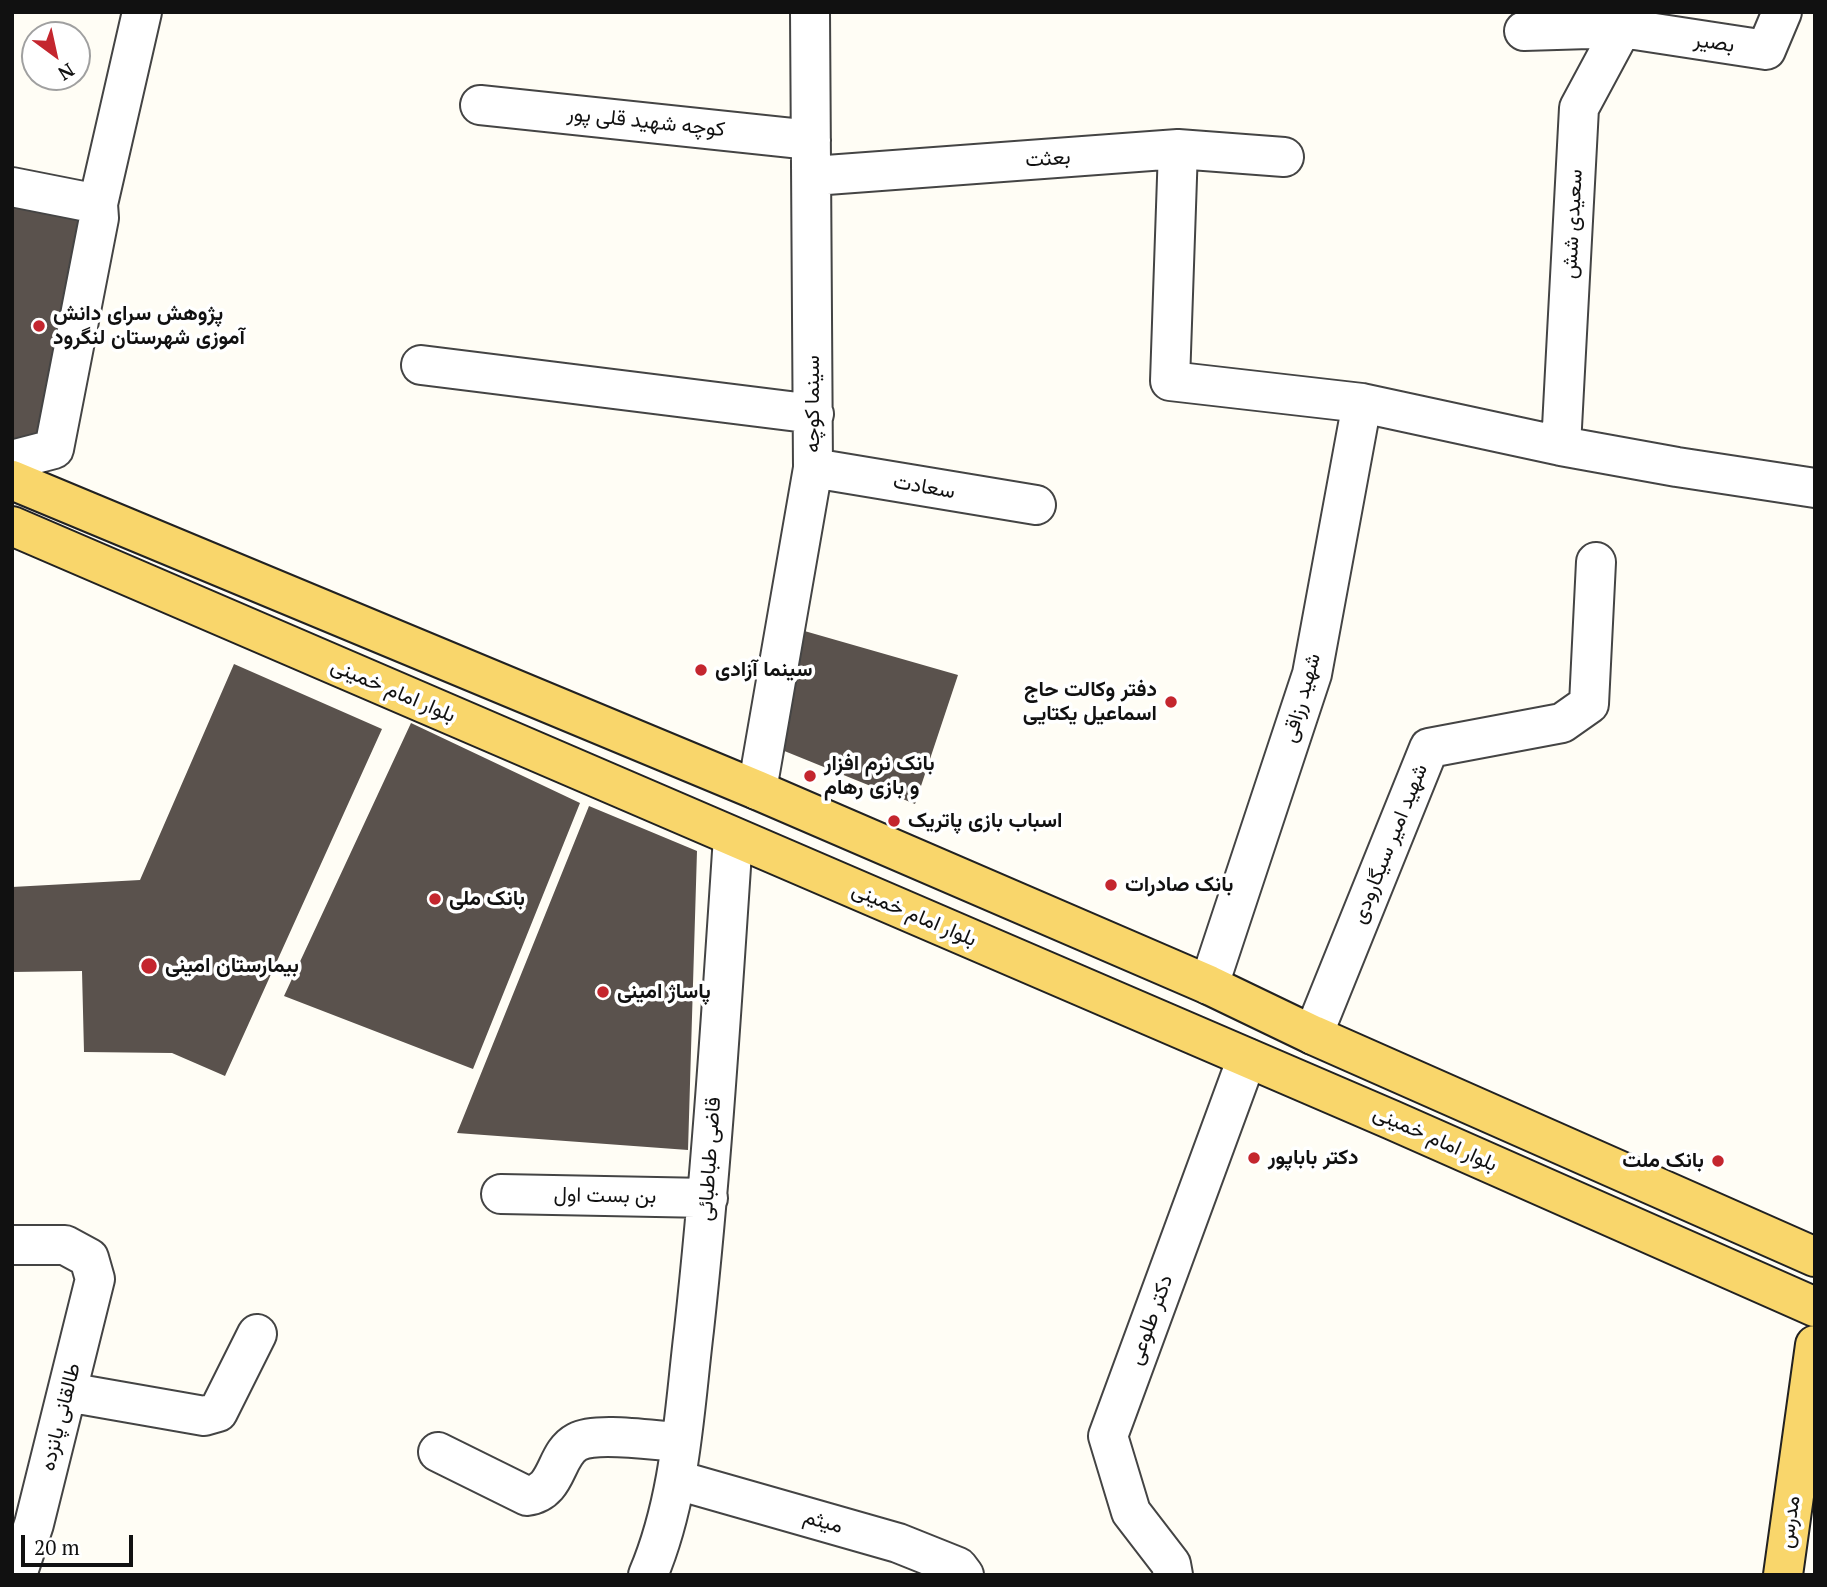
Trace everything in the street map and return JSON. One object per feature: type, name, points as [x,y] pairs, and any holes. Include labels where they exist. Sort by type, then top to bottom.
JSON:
[{"type":"main road","points":[[12,480],[757,790],[1209,985],[1313,1035],[1815,1257]]},
{"type":"main road","name":"بلوار امام خمینی","points":[[12,526],[1247,1058],[1815,1307]]},
{"type":"main road","name":"مدرس","points":[[1783,1575],[1815,1345]]},
{"type":"street","points":[[12,460],[54,449],[99,218],[98,204],[142,12]]},
{"type":"street","name":"سینما کوچه","points":[[757,790],[813,468],[810,12]]},
{"type":"street","name":"بصیر","points":[[1621,20],[1766,50],[1782,12]]},
{"type":"street","points":[[1524,31],[1621,20]]},
{"type":"street","name":"سعیدی شش","points":[[1561,446],[1579,108],[1621,20]]},
{"type":"street","name":"کوچه شهید قلی پور","points":[[480,105],[812,158]]},
{"type":"street","points":[[1178,149],[1170,381],[1362,403],[1561,446],[1815,488]]},
{"type":"street","name":"بعثت","points":[[812,158],[1178,149],[1284,157]]},
{"type":"street","points":[[12,187],[98,204]]},
{"type":"street","points":[[421,365],[814,414]]},
{"type":"street","name":"شهید رزاقی","points":[[1209,985],[1312,674],[1362,403]]},
{"type":"street","name":"سعادت","points":[[813,468],[1036,505]]},
{"type":"street","name":"شهید امیر سیگارودی","points":[[1313,1035],[1429,748],[1562,723],[1589,704],[1596,562]]},
{"type":"street","name":"قاضی طباطبائی","points":[[648,1575],[661,1545],[677,1480],[708,1198],[733,837]]},
{"type":"street","name":"دکتر طلوعی","points":[[1173,1575],[1171,1564],[1130,1512],[1108,1436],[1247,1058]]},
{"type":"street","name":"بن بست اول","points":[[502,1194],[708,1198]]},
{"type":"street","name":"طالقانی پانزده","points":[[12,1245],[65,1245],[89,1258],[95,1279],[67,1392],[23,1522],[17,1575]]},
{"type":"street","points":[[67,1392],[204,1416],[218,1412],[257,1334]]},
{"type":"street","points":[[438,1452],[527,1496],[537,1495],[547,1487],[574,1443],[590,1436],[681,1443]]},
{"type":"street","name":"میثم","points":[[677,1480],[898,1543],[958,1567],[964,1575]]},
{"type":"building","name":"پژوهش سرای دانش آموزی شهرستان لنگرود","points":[[12,200],[88,216],[43,436],[12,449]]},
{"type":"building","points":[[794,628],[958,675],[915,804],[777,748]]},
{"type":"building","points":[[234,664],[382,729],[225,1076],[172,1053],[84,1052],[82,971],[12,972],[12,887],[140,880]]},
{"type":"building","name":"بانک ملی","points":[[411,723],[580,803],[473,1069],[284,996]]},
{"type":"building","name":"پاساژ امینی","points":[[589,806],[697,851],[688,1150],[457,1133]]},
{"type":"place","name":"پژوهش سرای دانش آموزی شهرستان لنگرود","points":[[39,326]]},
{"type":"place","name":"سینما آزادی","points":[[701,670]]},
{"type":"place","name":"دفتر وکالت حاج اسماعیل یکتایی","points":[[1171,702]]},
{"type":"place","name":"بانک نرم افزار و بازی رهام","points":[[810,776]]},
{"type":"place","name":"اسباب بازی پاتریک","points":[[894,821]]},
{"type":"place","name":"بانک صادرات","points":[[1111,885]]},
{"type":"place","name":"بانک ملی","points":[[435,899]]},
{"type":"place","name":"بیمارستان امینی","points":[[149,966]]},
{"type":"place","name":"پاساژ امینی","points":[[603,992]]},
{"type":"place","name":"دکتر باباپور","points":[[1254,1158]]},
{"type":"place","name":"بانک ملت","points":[[1718,1161]]}]
